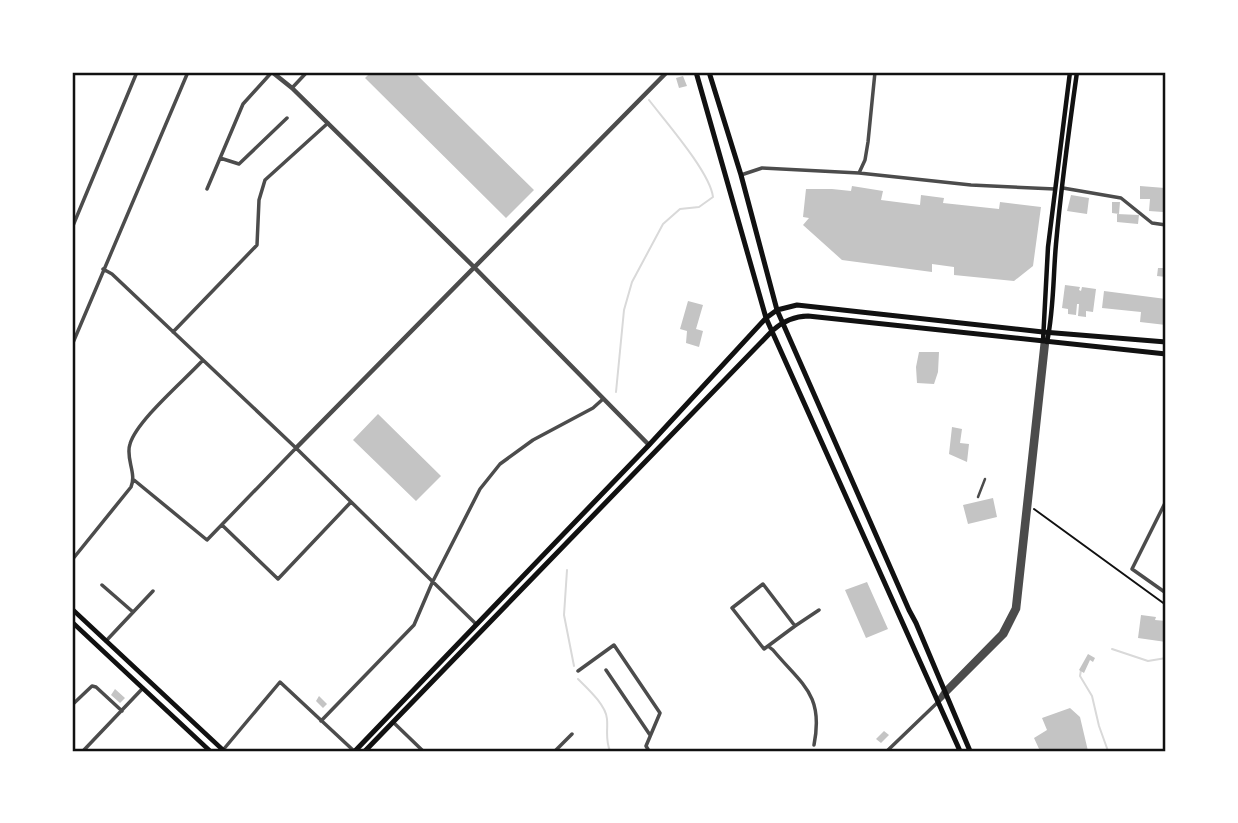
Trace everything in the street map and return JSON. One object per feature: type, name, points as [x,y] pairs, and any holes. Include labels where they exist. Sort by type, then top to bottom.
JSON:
[{"type":"main road","points":[[696,72],[766,318],[960,751]]},
{"type":"main road","points":[[709,72],[741,174],[777,310],[970,751]]},
{"type":"main road","points":[[1046,333],[1048,247],[1070,72]]},
{"type":"main road","points":[[1045,341],[1077,72]]},
{"type":"main road","points":[[354,751],[649,445],[766,318],[777,310],[797,305],[1046,333],[1166,342]]},
{"type":"main road","points":[[365,751],[782,323],[799,316],[808,316],[1166,354]]},
{"type":"main road","points":[[72,609],[223,750]]},
{"type":"main road","points":[[72,622],[210,751]]},
{"type":"street","points":[[72,228],[137,72]]},
{"type":"street","points":[[72,345],[188,72]]},
{"type":"street","points":[[207,189],[243,104],[272,72],[292,88],[473,266],[649,445]]},
{"type":"street","points":[[292,88],[307,72]]},
{"type":"street","points":[[134,480],[207,540],[473,266],[667,72]]},
{"type":"street","points":[[859,173],[865,160],[868,142],[875,72]]},
{"type":"street","points":[[220,158],[239,164],[288,118]]},
{"type":"street","points":[[173,332],[257,245],[259,200],[265,180],[328,123]]},
{"type":"street","points":[[741,174],[762,168],[1055,189]]},
{"type":"street","points":[[1063,188],[1121,198],[1152,223],[1166,225]]},
{"type":"street","points":[[103,269],[112,274],[296,448],[476,624]]},
{"type":"street","points":[[945,693],[1005,635],[1014,621],[1020,599],[1045,341]]},
{"type":"street","points":[[887,751],[938,702],[1002,633],[1014,608],[1045,341]]},
{"type":"street","points":[[72,560],[131,487],[134,480],[129,450],[135,433],[203,360]]},
{"type":"street","points":[[321,721],[409,631],[480,489],[500,464],[524,446],[593,408],[604,399]]},
{"type":"street","points":[[978,497],[985,479]]},
{"type":"street","points":[[1166,495],[1165,503],[1132,569],[1166,593]]},
{"type":"street","points":[[222,525],[278,579],[351,502]]},
{"type":"street","points":[[794,626],[763,584],[732,608],[764,649],[819,610]]},
{"type":"street","points":[[102,585],[133,612]]},
{"type":"street","points":[[106,641],[153,591]]},
{"type":"street","points":[[578,671],[614,645],[660,713],[646,746],[649,751]]},
{"type":"street","points":[[768,646],[813,696],[816,712],[814,745]]},
{"type":"street","points":[[606,670],[650,736]]},
{"type":"street","points":[[223,750],[280,682],[354,751]]},
{"type":"street","points":[[72,705],[92,686],[122,711]]},
{"type":"street","points":[[83,751],[143,688]]},
{"type":"street","points":[[393,722],[423,751]]},
{"type":"street","points":[[555,751],[572,734]]},
{"type":"path","points":[[1030,507],[1166,605]]},
{"type":"building","points":[[371,72],[414,72],[534,190],[506,218],[365,78]]},
{"type":"building","points":[[683,76],[687,86],[679,88],[676,78]]},
{"type":"building","points":[[852,186],[883,191],[881,200],[920,205],[921,195],[944,198],[943,203],[999,209],[1000,202],[1041,207],[1033,266],[1014,281],[954,275],[954,267],[932,264],[932,272],[842,260],[803,225],[809,218],[803,217],[806,189],[851,191]]},
{"type":"building","points":[[1140,186],[1165,188],[1163,212],[1149,211],[1150,199],[1140,199]]},
{"type":"building","points":[[1071,195],[1089,198],[1087,214],[1067,211]]},
{"type":"building","points":[[1112,202],[1120,202],[1119,214],[1112,213]]},
{"type":"building","points":[[1117,214],[1139,215],[1138,224],[1117,222]]},
{"type":"building","points":[[1158,268],[1166,268],[1166,277],[1157,276]]},
{"type":"building","points":[[1065,285],[1080,287],[1081,291],[1082,287],[1096,289],[1093,312],[1086,311],[1086,317],[1078,316],[1077,304],[1076,315],[1068,314],[1068,309],[1062,308]]},
{"type":"building","points":[[1104,291],[1166,299],[1166,325],[1140,322],[1141,312],[1102,308]]},
{"type":"building","points":[[688,301],[703,305],[696,329],[703,331],[699,347],[686,343],[687,331],[680,329]]},
{"type":"building","points":[[919,352],[939,352],[934,384],[917,383]]},
{"type":"building","points":[[378,414],[441,476],[416,501],[353,440]]},
{"type":"building","points":[[952,427],[962,429],[960,443],[969,444],[967,462],[949,454]]},
{"type":"building","points":[[993,498],[997,517],[968,524],[963,505]]},
{"type":"building","points":[[867,582],[888,629],[866,638],[845,590]]},
{"type":"building","points":[[1141,615],[1166,621],[1166,642],[1138,638]]},
{"type":"building","points":[[1088,654],[1095,658],[1093,662],[1090,660],[1084,673],[1079,670]]},
{"type":"building","points":[[115,689],[125,698],[120,703],[111,695]]},
{"type":"building","points":[[319,696],[327,704],[323,708],[316,701]]},
{"type":"building","points":[[1070,708],[1080,717],[1088,751],[1040,751],[1034,738],[1047,730],[1042,718]]},
{"type":"building","points":[[884,731],[889,735],[881,743],[876,739]]},
{"type":"waterway","points":[[616,392],[624,310],[632,282],[663,224],[680,209],[699,207],[713,197],[696,161],[649,100]]},
{"type":"waterway","points":[[567,570],[564,615],[574,666]]},
{"type":"waterway","points":[[1112,649],[1148,661],[1166,658]]},
{"type":"waterway","points":[[1081,670],[1080,676],[1092,696],[1108,751]]},
{"type":"waterway","points":[[578,679],[596,697],[606,714],[610,751]]}]
